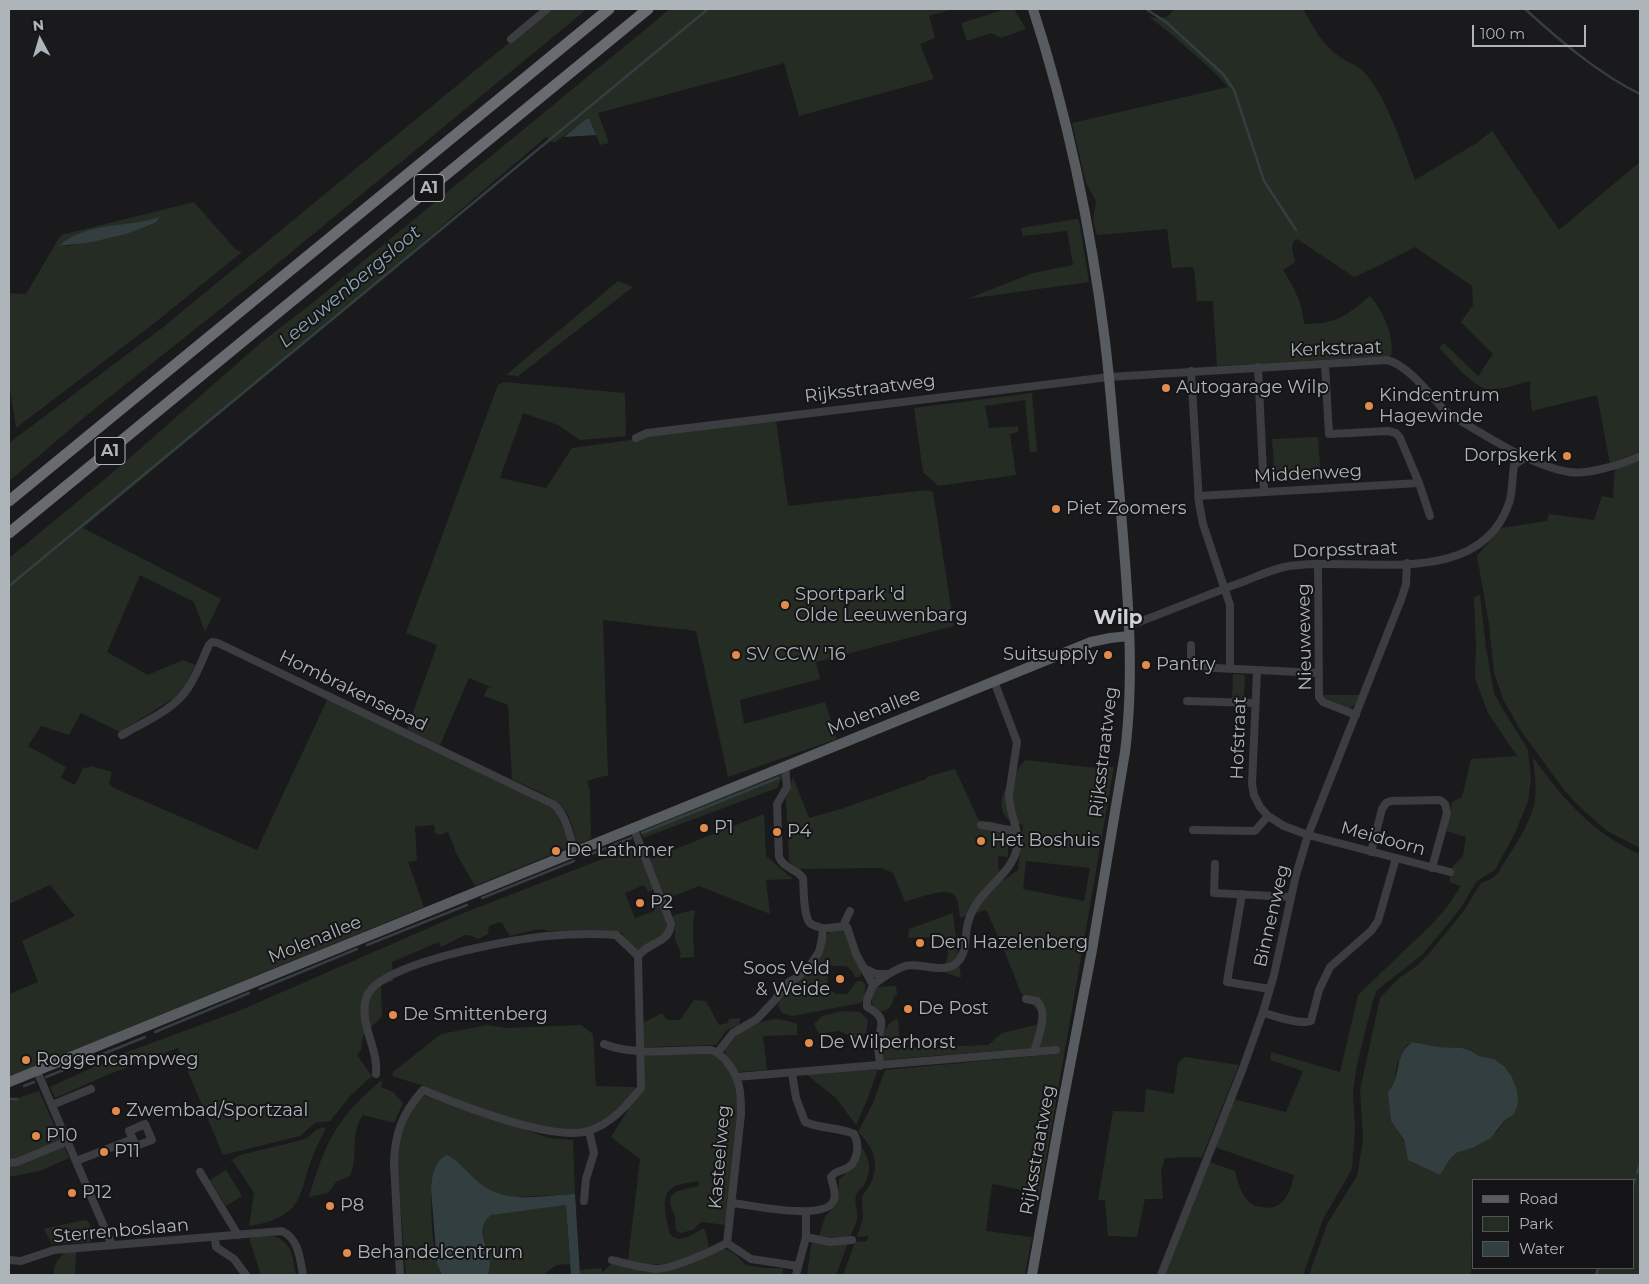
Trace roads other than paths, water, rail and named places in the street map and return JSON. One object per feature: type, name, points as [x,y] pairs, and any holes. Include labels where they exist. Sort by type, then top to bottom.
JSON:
[{"type":"highway","name":"A1","points":[[9,501],[609,9]]},
{"type":"highway","name":"A1","points":[[9,533],[648,9]]},
{"type":"main road","name":"Rijksstraatweg","points":[[1032,1275],[1092,950],[1125,752],[1130,683],[1129,636],[1109,377],[1095,272],[1079,181],[1061,102],[1033,9]]},
{"type":"main road","name":"Molenallee","points":[[9,1082],[1091,642],[1129,636]]},
{"type":"street","points":[[511,39],[547,9]]},
{"type":"street","name":"Kerkstraat","points":[[1109,377],[1382,360],[1396,363],[1405,369],[1444,410],[1509,449],[1529,458],[1572,472],[1620,465],[1640,456]]},
{"type":"street","points":[[1325,364],[1329,434],[1388,431],[1396,433],[1419,482],[1430,516]]},
{"type":"street","points":[[1258,367],[1264,492]]},
{"type":"street","points":[[1191,372],[1198,496],[1202,524],[1225,588],[1230,609],[1230,668]]},
{"type":"street","name":"Rijksstraatweg","points":[[636,438],[647,433],[1109,377]]},
{"type":"street","name":"Dorpsstraat","points":[[1128,624],[1142,621],[1284,567],[1406,563],[1450,558],[1465,553],[1480,543],[1500,522],[1508,504],[1512,490],[1514,465],[1509,449]]},
{"type":"street","points":[[1514,465],[1523,459],[1529,458]]},
{"type":"street","name":"Middenweg","points":[[1198,496],[1419,482]]},
{"type":"street","name":"Binnenweg","points":[[1161,1275],[1243,1068],[1263,1012],[1296,875],[1308,835],[1405,590],[1406,563]]},
{"type":"street","name":"Nieuweweg","points":[[1318,565],[1319,694],[1321,700],[1356,715]]},
{"type":"street","name":"Hombrakensepad","points":[[122,735],[168,708],[181,697],[191,684],[209,645],[212,642],[218,643],[553,804],[558,808],[564,819],[575,851]]},
{"type":"street","points":[[1191,645],[1191,663],[1194,666],[1319,673]]},
{"type":"street","name":"Hofstraat","points":[[1257,671],[1254,703],[1253,790],[1260,807],[1268,816],[1284,826],[1308,835]]},
{"type":"street","points":[[880,1066],[878,1044],[882,1023],[873,1011],[867,1008],[867,1000],[873,985],[906,962],[945,968],[956,964],[961,958],[965,946],[967,926],[972,912],[982,894],[1012,861],[1017,844],[1016,831],[1009,803],[1017,742],[994,681]]},
{"type":"street","points":[[1187,701],[1254,703]]},
{"type":"street","points":[[786,766],[787,788],[777,804],[779,857],[783,864],[800,874],[803,878],[804,901],[809,922],[823,928],[847,927],[856,954],[873,985]]},
{"type":"street","points":[[1371,852],[1382,808],[1386,803],[1391,801],[1440,800],[1445,804],[1447,813],[1432,868]]},
{"type":"street","points":[[1193,830],[1255,831],[1268,816]]},
{"type":"street","points":[[982,825],[1016,831]]},
{"type":"street","points":[[400,1275],[394,1151],[397,1133],[402,1121],[411,1105],[423,1090],[512,1122],[554,1132],[573,1134],[589,1131],[612,1118],[641,1088],[638,958],[642,951],[665,939],[670,931],[671,924],[633,828]]},
{"type":"street","name":"Meidoorn","points":[[1308,835],[1450,872]]},
{"type":"street","points":[[1263,1012],[1306,1023],[1311,1021],[1319,990],[1330,967],[1371,931],[1378,921],[1396,858]]},
{"type":"street","points":[[1215,864],[1214,893],[1291,897]]},
{"type":"street","points":[[1242,894],[1227,982],[1270,988]]},
{"type":"street","points":[[844,926],[850,910]]},
{"type":"street","points":[[604,1044],[614,1048],[640,1051],[711,1050],[718,1052],[733,1033],[757,1019],[788,982],[799,976],[809,967],[819,952],[823,928]]},
{"type":"street","points":[[376,1074],[376,1065],[364,1010],[366,997],[370,989],[388,976],[438,958],[505,942],[546,936],[616,935],[638,958]]},
{"type":"street","points":[[864,968],[876,974],[889,974]]},
{"type":"street","points":[[1026,999],[1037,1000],[1042,1008],[1040,1029],[1034,1052]]},
{"type":"street","points":[[736,1077],[1056,1050]]},
{"type":"street","name":"Kasteelweg","points":[[718,1052],[736,1077],[740,1095],[741,1114],[727,1244]]},
{"type":"street","points":[[37,1071],[112,1245]]},
{"type":"street","points":[[732,1202],[806,1211],[826,1208],[834,1201],[835,1197],[832,1177],[838,1171],[846,1169],[855,1160],[858,1141],[854,1134],[815,1126],[805,1122],[796,1098],[792,1073]]},
{"type":"street","points":[[52,1105],[91,1089]]},
{"type":"street","points":[[584,1202],[586,1180],[594,1153],[589,1131]]},
{"type":"street","points":[[76,1161],[133,1139]]},
{"type":"street","points":[[9,1163],[17,1162],[68,1141]]},
{"type":"street","points":[[200,1172],[238,1235]]},
{"type":"street","points":[[796,1275],[806,1237],[806,1211]]},
{"type":"street","name":"Sterrenboslaan","points":[[9,1260],[21,1260],[54,1250],[282,1231],[296,1244],[303,1275]]},
{"type":"street","points":[[806,1237],[830,1242],[852,1240]]},
{"type":"street","points":[[215,1238],[216,1247],[234,1259],[246,1275]]},
{"type":"street","points":[[612,1260],[640,1267],[665,1268],[727,1244],[751,1259],[798,1266]]},
{"type":"water","points":[[589,118],[596,135],[564,137],[585,120]]},
{"type":"water","points":[[160,217],[155,223],[126,234],[92,242],[59,246],[82,232]]},
{"type":"water","points":[[1412,1042],[1439,1047],[1462,1048],[1479,1056],[1494,1059],[1504,1066],[1512,1077],[1517,1090],[1518,1104],[1514,1114],[1504,1121],[1491,1138],[1474,1147],[1456,1153],[1440,1175],[1408,1160],[1404,1140],[1391,1121],[1388,1092],[1395,1080],[1402,1054]]},
{"type":"water","points":[[447,1155],[485,1187],[495,1192],[517,1197],[575,1194],[580,1275],[571,1275],[565,1205],[491,1215],[483,1228],[483,1236],[490,1258],[488,1274],[442,1275],[437,1264],[431,1189],[436,1165]]},
{"type":"waterway","name":"Leeuwenbergsloot","points":[[9,586],[708,9]]},
{"type":"waterway","name":"Leeuwenbergsloot","points":[[1146,9],[1166,22],[1223,74],[1234,90],[1264,181],[1296,230]]},
{"type":"waterway","points":[[1525,9],[1595,66],[1640,94]]},
{"type":"waterway","points":[[642,833],[778,778]]},
{"type":"waterway","points":[[584,857],[631,838]]},
{"type":"waterway","points":[[482,898],[574,861]]},
{"type":"waterway","points":[[367,945],[467,905]]},
{"type":"waterway","points":[[260,989],[357,949]]},
{"type":"waterway","points":[[155,1032],[249,993]]},
{"type":"waterway","points":[[46,1077],[145,1037]]},
{"type":"waterway","points":[[24,1086],[34,1082]]},
{"type":"waterway","points":[[9,1099],[17,1099]]},
{"type":"waterway","points":[[1637,1173],[1640,1164]]},
{"type":"waterway","points":[[1596,1275],[1598,1269]]},
{"type":"place","name":"Autogarage Wilp","points":[[1166,388]]},
{"type":"place","name":"Kindcentrum Hagewinde","points":[[1369,406]]},
{"type":"place","name":"Dorpskerk","points":[[1567,456]]},
{"type":"place","name":"Piet Zoomers","points":[[1056,509]]},
{"type":"place","name":"Sportpark 'd Olde Leeuwenbarg","points":[[785,605]]},
{"type":"place","name":"SV CCW '16","points":[[736,655]]},
{"type":"place","name":"Suitsupply","points":[[1108,655]]},
{"type":"place","name":"Pantry","points":[[1146,665]]},
{"type":"place","name":"P1","points":[[704,828]]},
{"type":"place","name":"P4","points":[[777,832]]},
{"type":"place","name":"Het Boshuis","points":[[981,841]]},
{"type":"place","name":"De Lathmer","points":[[556,851]]},
{"type":"place","name":"P2","points":[[640,903]]},
{"type":"place","name":"Den Hazelenberg","points":[[920,943]]},
{"type":"place","name":"Soos Veld & Weide","points":[[840,979]]},
{"type":"place","name":"De Post","points":[[908,1009]]},
{"type":"place","name":"De Smittenberg","points":[[393,1015]]},
{"type":"place","name":"De Wilperhorst","points":[[809,1043]]},
{"type":"place","name":"Roggencampweg","points":[[26,1060]]},
{"type":"place","name":"Zwembad/Sportzaal","points":[[116,1111]]},
{"type":"place","name":"P10","points":[[36,1136]]},
{"type":"place","name":"P11","points":[[104,1152]]},
{"type":"place","name":"P12","points":[[72,1193]]},
{"type":"place","name":"P8","points":[[330,1206]]},
{"type":"place","name":"Behandelcentrum","points":[[347,1253]]},
{"type":"district","name":"Wilp","points":[[1118,618]]}]
